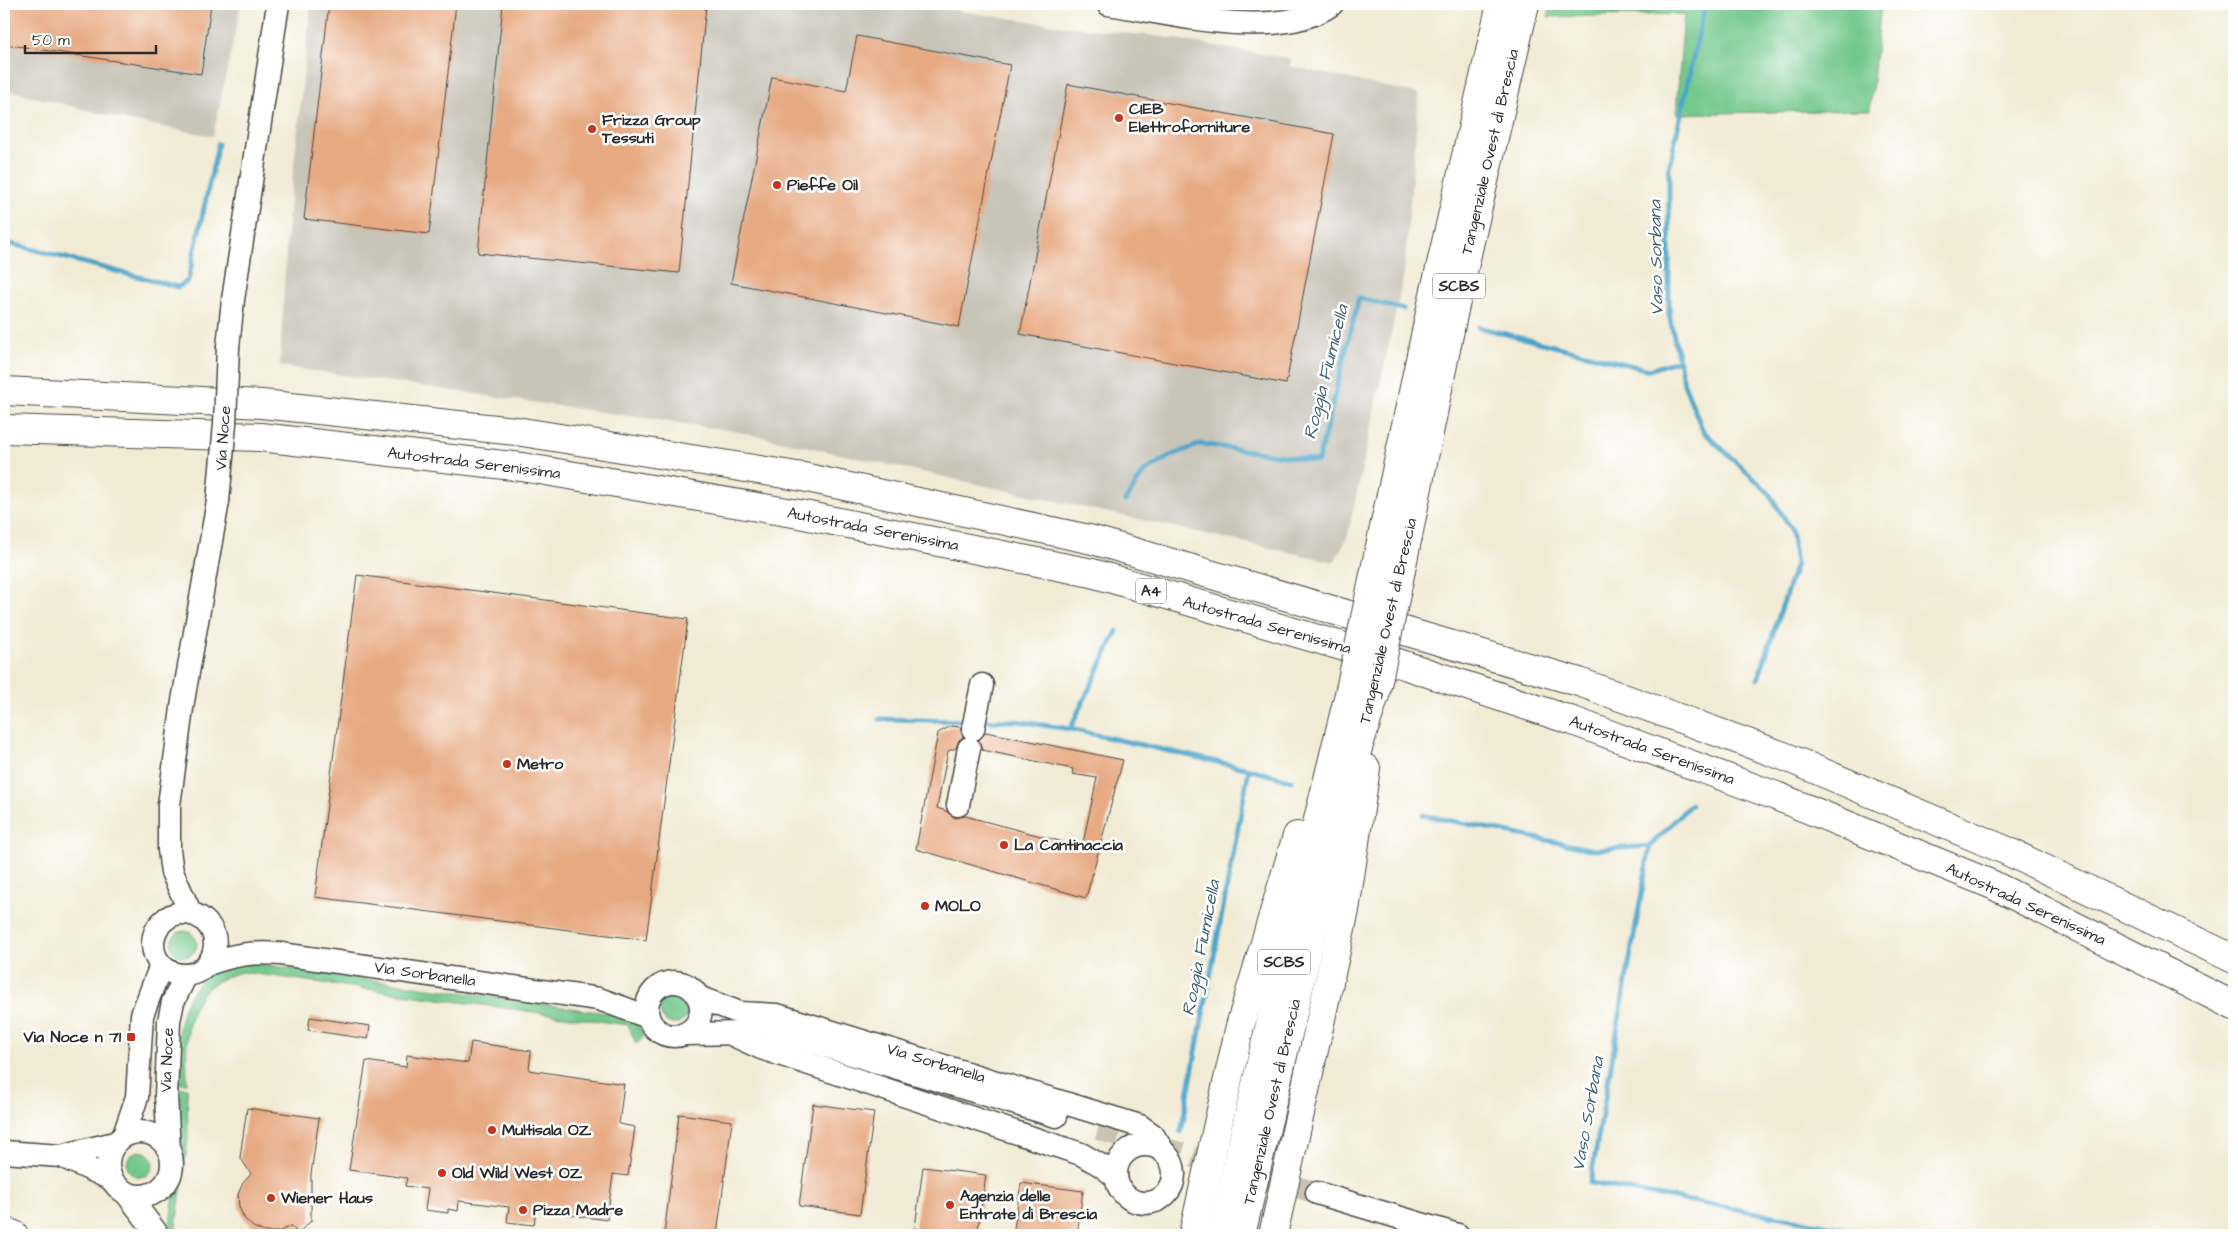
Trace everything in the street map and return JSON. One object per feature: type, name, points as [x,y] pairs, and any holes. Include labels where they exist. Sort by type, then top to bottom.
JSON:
[{"type":"highway","name":"Tangenziale Ovest di Brescia","points":[[1389,567],[1433,299],[1501,4]]},
{"type":"highway","name":"Tangenziale Ovest di Brescia","points":[[1221,1235],[1454,310],[1525,4]]},
{"type":"highway","name":"Autostrada Serenissima","points":[[4,391],[262,404],[516,432],[803,477],[1093,540],[1579,682],[1786,757],[2005,850],[2234,960]]},
{"type":"highway","name":"Autostrada Serenissima","points":[[4,429],[260,437],[522,467],[799,514],[1092,573],[1396,662],[1573,721],[1776,796],[1993,885],[2232,1005]]},
{"type":"highway","name":"Tangenziale Ovest di Brescia","points":[[1241,1235],[1347,782],[1357,698]]},
{"type":"highway","points":[[1273,1235],[1345,910],[1357,698]]},
{"type":"highway","points":[[1193,1235],[1240,1026],[1295,840],[1357,698]]},
{"type":"highway","points":[[1283,1235],[1300,1162],[1304,1093]]},
{"type":"highway","points":[[4,1231],[14,1235]]},
{"type":"street","name":"Via Noce","points":[[120,1139],[137,1097],[142,1014],[161,966],[154,954],[153,943],[159,926],[168,918],[172,872],[169,841],[174,763],[218,501],[233,300],[278,4]]},
{"type":"street","points":[[1108,4],[1237,23],[1264,24],[1290,21],[1324,9],[1332,4]]},
{"type":"street","points":[[958,805],[982,685]]},
{"type":"street","name":"Via Noce","points":[[172,872],[191,914]]},
{"type":"street","points":[[161,966],[175,974],[186,975],[198,972],[208,964],[213,954],[214,941],[210,927],[202,919],[191,914],[179,913],[168,918]]},
{"type":"street","name":"Via Sorbanella","points":[[210,927],[251,952]]},
{"type":"street","name":"Via Sorbanella","points":[[208,964],[251,952],[281,954],[599,1000],[648,1017]]},
{"type":"street","name":"Via Noce","points":[[169,1148],[166,1096],[169,1021],[172,1002],[186,975]]},
{"type":"street","points":[[685,1034],[694,1028],[699,1018],[701,1008],[698,997],[693,990],[683,984],[671,982],[660,986],[651,994],[647,1005],[648,1017],[654,1028],[664,1035],[675,1036],[713,1032],[733,1035],[772,1030]]},
{"type":"street","name":"Via Sorbanella","points":[[599,1000],[651,994]]},
{"type":"street","name":"Via Sorbanella","points":[[698,997],[740,1013],[777,1015],[1140,1126],[1153,1135],[1163,1150]]},
{"type":"street","points":[[740,1013],[772,1030],[1098,1129]]},
{"type":"street","points":[[733,1035],[760,1048],[1081,1154],[1102,1166],[1116,1177]]},
{"type":"street","points":[[4,1152],[61,1156],[120,1139],[136,1132],[148,1132],[160,1138],[169,1148],[173,1159],[172,1170],[162,1189],[156,1234]]},
{"type":"street","points":[[120,1139],[110,1152],[108,1163],[118,1186],[156,1234]]},
{"type":"street","points":[[1141,1145],[1153,1145],[1163,1150],[1170,1159],[1174,1176],[1168,1192],[1159,1199],[1148,1203],[1137,1202],[1127,1197],[1119,1188],[1116,1177],[1116,1166],[1122,1156],[1130,1148],[1141,1145]]},
{"type":"street","points":[[61,1156],[118,1186],[146,1196],[162,1189]]},
{"type":"street","points":[[1317,1193],[1458,1235]]},
{"type":"shaded area","points":[[4,4],[241,4],[213,136],[126,120],[4,89]]},
{"type":"shaded area","points":[[311,4],[911,4],[1056,25],[1163,37],[1291,59],[1289,66],[1419,94],[1404,274],[1347,538],[1334,562],[734,431],[280,366],[287,232]]},
{"type":"green space","points":[[1551,4],[1881,4],[1870,110],[1676,114],[1684,14],[1548,17]]},
{"type":"green space","points":[[184,931],[193,935],[197,944],[193,953],[184,957],[175,953],[171,944],[175,935]]},
{"type":"green space","points":[[237,964],[259,964],[620,1015],[639,1027],[643,1035],[636,1044],[628,1025],[242,972],[222,979],[208,988],[198,1000],[188,1030],[187,1083],[175,1083],[178,1032],[187,1000],[196,987],[208,975],[224,967]]},
{"type":"green space","points":[[674,996],[684,1000],[688,1010],[684,1020],[674,1024],[664,1020],[660,1010],[664,1000]]},
{"type":"green space","points":[[175,1088],[187,1088],[188,1139],[175,1235],[169,1235],[174,1191],[181,1169],[181,1158],[176,1142]]},
{"type":"green space","points":[[140,1151],[149,1155],[153,1164],[149,1173],[140,1177],[131,1173],[127,1164],[131,1155]]},
{"type":"building","points":[[4,4],[211,4],[201,74],[4,44]]},
{"type":"building","points":[[329,4],[456,4],[429,234],[304,219]]},
{"type":"building","name":"Frizza Group Tessuti","points":[[503,4],[685,4],[706,6],[679,273],[478,253]]},
{"type":"building","points":[[857,36],[1010,65],[959,327],[731,283],[772,77],[846,91]]},
{"type":"building","points":[[1068,84],[1334,134],[1286,384],[1020,334]]},
{"type":"building","points":[[357,575],[688,619],[646,940],[315,897]]},
{"type":"building","points":[[951,726],[960,727],[963,737],[959,740],[956,748],[948,751],[937,808],[946,811],[955,818],[965,816],[1082,847],[1097,778],[1072,774],[1073,769],[982,750],[979,740],[986,732],[1123,760],[1086,898],[916,849],[938,733]]},
{"type":"building","points":[[310,1017],[370,1026],[368,1039],[308,1030]]},
{"type":"building","points":[[471,1042],[531,1051],[529,1070],[624,1084],[619,1124],[635,1127],[628,1176],[613,1174],[607,1220],[536,1210],[534,1225],[507,1222],[509,1207],[459,1201],[458,1211],[448,1209],[448,1213],[425,1210],[428,1189],[405,1186],[407,1178],[349,1170],[366,1061],[406,1067],[407,1055],[468,1063]]},
{"type":"building","points":[[813,1104],[874,1112],[860,1214],[799,1206]]},
{"type":"building","points":[[247,1108],[319,1118],[311,1174],[311,1221],[298,1233],[291,1226],[278,1232],[265,1232],[253,1227],[244,1218],[239,1207],[238,1194],[243,1183],[251,1174],[240,1157]]},
{"type":"building","points":[[679,1114],[732,1121],[717,1235],[664,1235]]},
{"type":"building","name":"Agenzia delle Entrate di Brescia","points":[[923,1167],[986,1175],[977,1235],[914,1235]]},
{"type":"building","name":"Agenzia delle Entrate di Brescia","points":[[1021,1183],[1083,1191],[1077,1235],[1013,1235]]},
{"type":"waterway","name":"Vaso Sorbana","points":[[1705,4],[1669,168],[1669,314],[1684,384],[1703,431],[1768,492],[1791,529],[1796,564],[1758,679]]},
{"type":"waterway","points":[[4,242],[178,287],[188,281],[218,144]]},
{"type":"waterway","name":"Roggia Fiumicella","points":[[1125,501],[1144,472],[1170,456],[1201,444],[1318,461],[1359,298],[1403,309]]},
{"type":"waterway","name":"Roggia Fiumicella","points":[[1478,327],[1649,370],[1679,360]]},
{"type":"waterway","name":"Roggia Fiumicella","points":[[980,721],[1016,721],[1070,729],[1117,631]]},
{"type":"waterway","name":"Roggia Fiumicella","points":[[880,719],[969,721]]},
{"type":"waterway","name":"Roggia Fiumicella","points":[[1070,729],[1249,769]]},
{"type":"waterway","name":"Roggia Fiumicella","points":[[1181,1132],[1249,769],[1292,781]]},
{"type":"waterway","name":"Vaso Sorbana","points":[[1691,804],[1650,846],[1590,1183],[1880,1235]]},
{"type":"waterway","name":"Roggia Fiumicella","points":[[1423,815],[1594,850],[1650,846]]},
{"type":"tunnel","points":[[1098,1129],[1317,1193]]},
{"type":"place","name":"CIEB Elettroforniture","points":[[1119,118]]},
{"type":"place","name":"Frizza Group Tessuti","points":[[592,129]]},
{"type":"place","name":"Pieffe Oil","points":[[777,185]]},
{"type":"place","name":"Metro","points":[[507,764]]},
{"type":"place","name":"La Cantinaccia","points":[[1004,845]]},
{"type":"place","name":"MOLO","points":[[925,906]]},
{"type":"place","name":"Via Noce n 71","points":[[131,1037]]},
{"type":"place","name":"Multisala OZ","points":[[492,1130]]},
{"type":"place","name":"Old Wild West OZ","points":[[442,1173]]},
{"type":"place","name":"Wiener Haus","points":[[271,1198]]},
{"type":"place","name":"Agenzia delle Entrate di Brescia","points":[[950,1205]]},
{"type":"place","name":"Pizza Madre","points":[[523,1210]]}]
